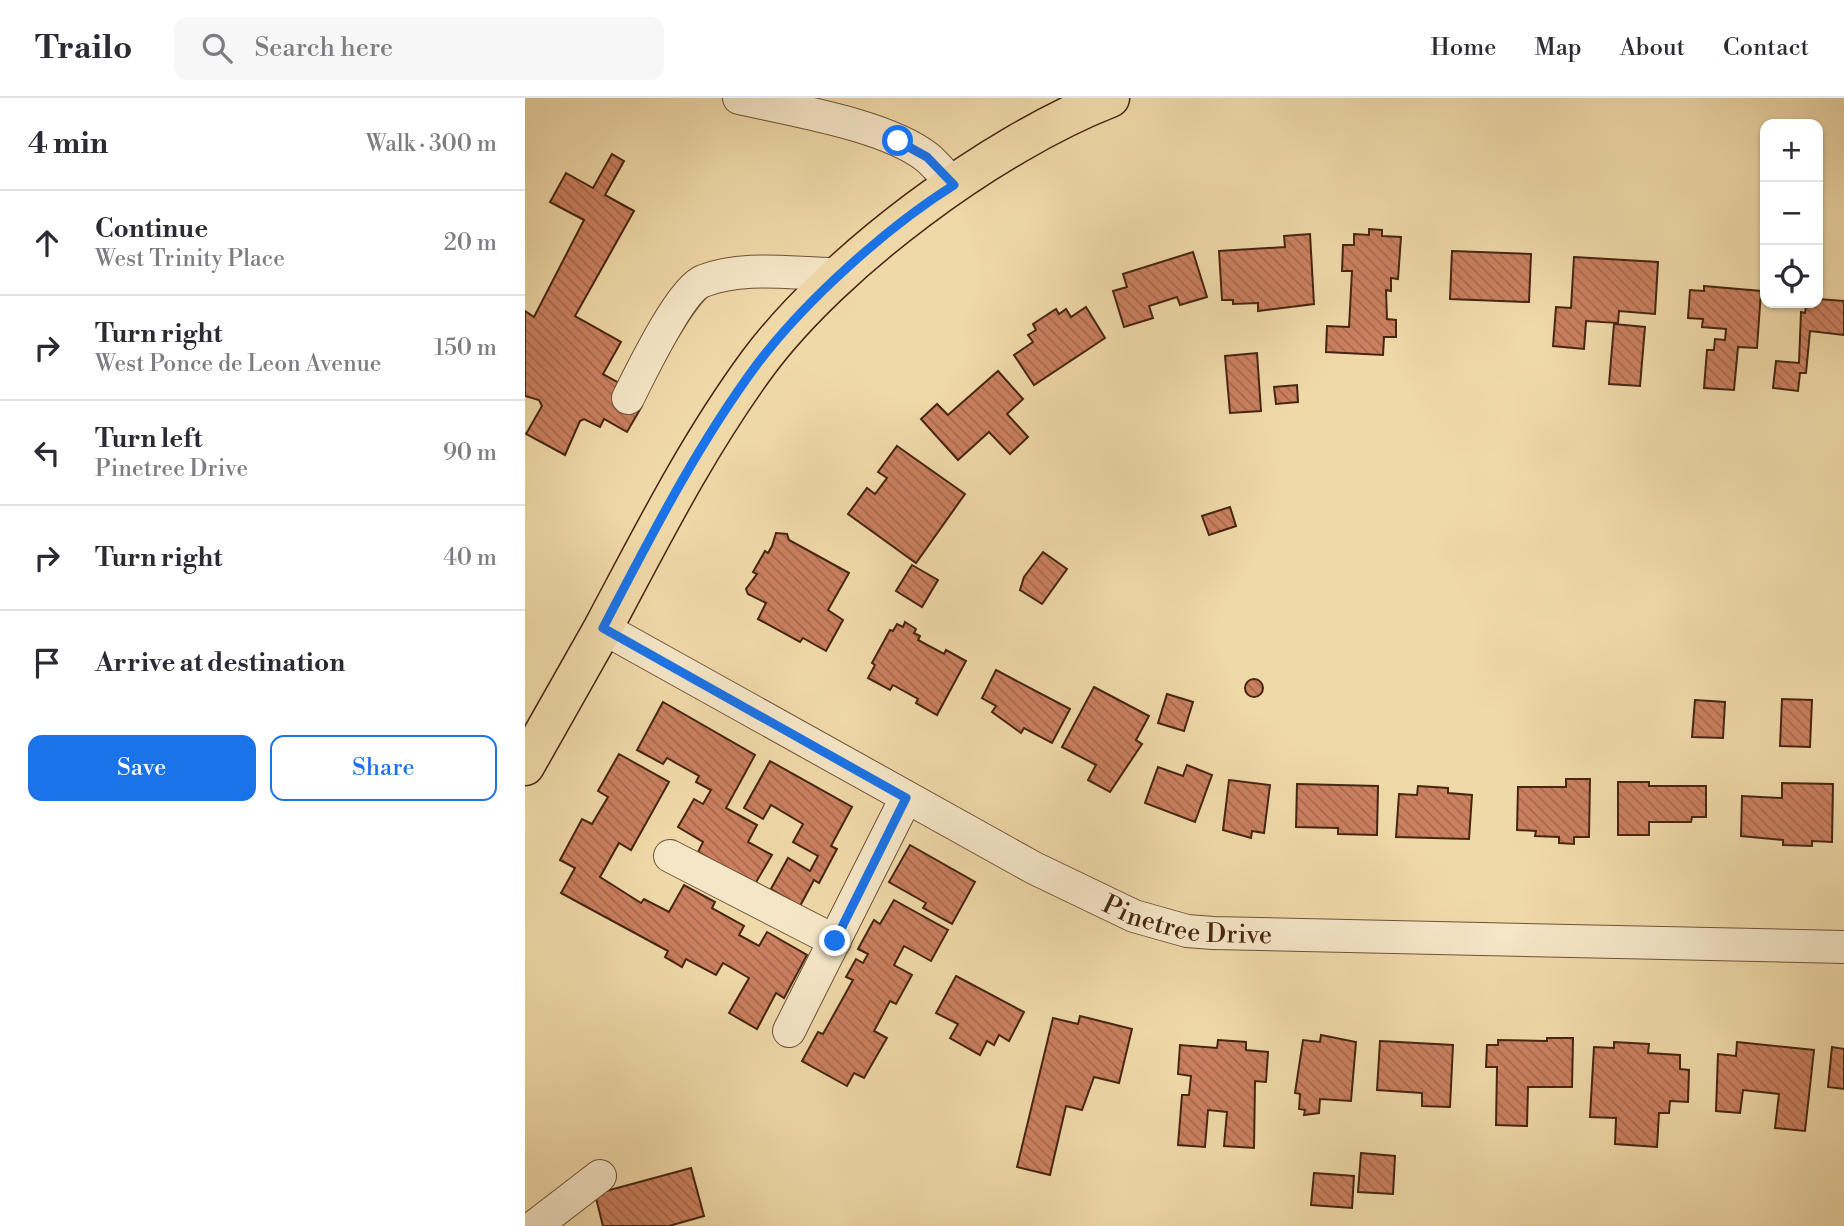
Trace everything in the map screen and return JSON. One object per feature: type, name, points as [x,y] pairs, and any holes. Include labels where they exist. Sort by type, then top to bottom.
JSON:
[{"type":"main road","points":[[525,766],[693,462],[759,362],[799,315],[881,240],[954,185],[1044,128],[1110,98]]},
{"type":"street","points":[[749,99],[845,123],[898,141],[927,157],[954,185]]},
{"type":"street","points":[[628,398],[671,318],[700,281],[740,272],[843,274]]},
{"type":"street","name":"Pinetree Drive","points":[[603,628],[906,798],[1102,903],[1134,916],[1187,931],[1350,939],[1844,947]]},
{"type":"street","points":[[789,1031],[906,798]]},
{"type":"street","points":[[670,856],[835,941]]},
{"type":"street","points":[[545,1219],[600,1176]]},
{"type":"building","points":[[612,154],[624,161],[605,195],[634,211],[575,316],[621,342],[603,374],[619,383],[615,391],[642,406],[627,432],[604,419],[600,427],[584,419],[580,421],[565,455],[526,434],[542,406],[539,400],[525,396],[525,311],[534,317],[584,220],[550,202],[566,173],[593,188]]},
{"type":"building","points":[[1369,229],[1382,230],[1382,236],[1401,237],[1398,279],[1391,278],[1391,291],[1386,290],[1387,319],[1396,320],[1396,337],[1384,337],[1383,355],[1326,352],[1327,326],[1349,327],[1352,271],[1342,271],[1343,245],[1354,245],[1354,234],[1369,235]]},
{"type":"building","points":[[1310,234],[1314,304],[1258,311],[1258,303],[1233,304],[1233,300],[1222,300],[1219,251],[1285,247],[1284,236]]},
{"type":"building","points":[[1452,251],[1531,254],[1529,302],[1450,299]]},
{"type":"building","points":[[1193,252],[1207,297],[1180,305],[1177,297],[1149,306],[1153,318],[1124,327],[1113,291],[1127,287],[1123,274]]},
{"type":"building","points":[[1574,257],[1658,262],[1655,314],[1619,311],[1618,323],[1586,321],[1584,349],[1553,346],[1556,307],[1571,308]]},
{"type":"building","points":[[1704,286],[1760,291],[1757,348],[1738,347],[1734,390],[1704,388],[1707,350],[1714,350],[1715,339],[1725,340],[1726,329],[1702,327],[1703,319],[1688,318],[1690,290],[1704,291]]},
{"type":"building","points":[[1823,299],[1844,301],[1844,335],[1810,331],[1806,373],[1800,373],[1798,391],[1773,388],[1776,361],[1799,363],[1801,312],[1805,313],[1806,308],[1823,308]]},
{"type":"building","points":[[1086,307],[1105,338],[1034,385],[1014,355],[1033,342],[1028,335],[1036,330],[1033,324],[1056,309],[1059,314],[1066,309],[1071,317]]},
{"type":"building","points":[[1614,324],[1645,327],[1640,386],[1609,384]]},
{"type":"building","points":[[1257,353],[1261,411],[1230,413],[1225,356]]},
{"type":"building","points":[[998,371],[1023,399],[1007,414],[1028,437],[1010,454],[989,432],[958,460],[921,419],[937,404],[948,415]]},
{"type":"building","points":[[1297,385],[1298,402],[1276,404],[1274,387]]},
{"type":"building","points":[[897,446],[965,494],[916,563],[848,514],[867,488],[875,494],[887,478],[878,472]]},
{"type":"building","points":[[1230,507],[1236,526],[1209,535],[1202,516]]},
{"type":"building","points":[[776,533],[787,534],[789,540],[849,573],[828,610],[843,620],[826,651],[803,638],[800,642],[758,619],[766,603],[748,594],[746,589],[757,574],[753,572],[765,551],[768,553],[772,546]]},
{"type":"building","points":[[1043,552],[1067,569],[1042,604],[1020,590],[1024,577]]},
{"type":"building","points":[[912,565],[938,580],[922,607],[896,591]]},
{"type":"building","points":[[905,622],[916,629],[914,633],[920,636],[918,640],[944,654],[946,650],[966,661],[937,715],[916,703],[918,699],[893,685],[890,690],[868,678],[875,665],[872,663],[890,630],[893,631],[897,624],[903,627]]},
{"type":"building","points":[[996,670],[1070,709],[1052,743],[1024,728],[1021,733],[992,712],[996,706],[982,698]]},
{"type":"building","points":[[1250,679],[1258,679],[1263,688],[1261,695],[1250,697],[1245,692],[1245,684]]},
{"type":"building","points":[[1094,687],[1149,716],[1136,740],[1142,744],[1110,792],[1088,780],[1096,765],[1062,747]]},
{"type":"building","points":[[1167,694],[1193,702],[1184,731],[1158,723]]},
{"type":"building","points":[[1782,699],[1812,700],[1810,747],[1780,746]]},
{"type":"building","points":[[1695,700],[1725,702],[1723,738],[1692,737]]},
{"type":"building","points":[[663,702],[755,755],[726,808],[757,825],[748,842],[772,855],[755,884],[698,852],[703,842],[678,827],[694,799],[703,804],[711,790],[696,782],[699,776],[667,758],[663,764],[637,750]]},
{"type":"building","points":[[619,754],[669,782],[631,850],[619,843],[600,877],[641,903],[644,899],[669,912],[684,885],[715,902],[712,908],[744,926],[739,935],[759,946],[767,932],[807,955],[784,998],[776,993],[757,1029],[729,1013],[749,978],[723,963],[716,975],[686,959],[682,967],[665,957],[668,951],[561,893],[575,868],[560,860],[582,819],[592,824],[608,797],[598,791]]},
{"type":"building","points":[[770,761],[852,807],[831,846],[837,849],[819,883],[814,880],[800,906],[771,889],[788,858],[810,871],[818,856],[793,842],[803,824],[771,805],[763,819],[744,808]]},
{"type":"building","points":[[1187,765],[1212,775],[1195,822],[1145,803],[1158,767],[1183,776]]},
{"type":"building","points":[[1566,779],[1590,779],[1589,837],[1574,837],[1574,844],[1559,843],[1559,837],[1535,836],[1536,831],[1517,830],[1518,787],[1566,787]]},
{"type":"building","points":[[1229,780],[1270,785],[1264,833],[1252,831],[1251,838],[1223,830]]},
{"type":"building","points":[[1618,782],[1649,782],[1649,786],[1706,786],[1706,817],[1692,817],[1691,822],[1649,822],[1649,835],[1618,835]]},
{"type":"building","points":[[1782,783],[1833,784],[1832,842],[1812,841],[1812,846],[1783,845],[1783,840],[1741,836],[1742,796],[1782,798]]},
{"type":"building","points":[[1297,784],[1378,786],[1377,835],[1338,834],[1338,828],[1296,827]]},
{"type":"building","points":[[1418,786],[1448,788],[1448,793],[1472,795],[1469,839],[1396,837],[1399,794],[1417,795]]},
{"type":"building","points":[[910,845],[975,882],[952,924],[923,908],[926,903],[889,882]]},
{"type":"building","points":[[894,900],[948,930],[931,961],[904,946],[894,965],[912,975],[896,1004],[890,1001],[874,1031],[887,1038],[864,1078],[854,1073],[847,1086],[802,1061],[818,1032],[823,1034],[853,980],[846,977],[856,959],[863,963],[868,954],[858,949],[874,920],[880,924]]},
{"type":"building","points":[[956,976],[1024,1012],[1009,1041],[999,1035],[994,1045],[987,1041],[980,1055],[950,1038],[958,1024],[936,1013]]},
{"type":"building","points":[[1080,1016],[1132,1029],[1119,1083],[1094,1077],[1082,1110],[1066,1106],[1050,1175],[1017,1167],[1053,1018],[1078,1024]]},
{"type":"building","points":[[1321,1035],[1356,1042],[1351,1101],[1320,1099],[1319,1113],[1304,1115],[1305,1110],[1299,1109],[1300,1094],[1295,1093],[1303,1040],[1320,1042]]},
{"type":"building","points":[[1547,1038],[1573,1038],[1572,1087],[1528,1087],[1527,1126],[1496,1125],[1497,1067],[1486,1067],[1487,1045],[1498,1045],[1498,1040],[1547,1041]]},
{"type":"building","points":[[1218,1040],[1246,1042],[1246,1050],[1268,1052],[1266,1082],[1255,1081],[1254,1148],[1224,1146],[1227,1112],[1208,1110],[1205,1147],[1178,1145],[1182,1095],[1189,1095],[1191,1076],[1178,1074],[1180,1045],[1217,1048]]},
{"type":"building","points":[[1380,1041],[1453,1045],[1450,1107],[1422,1106],[1422,1093],[1377,1090]]},
{"type":"building","points":[[1614,1042],[1649,1044],[1648,1053],[1680,1055],[1680,1069],[1689,1070],[1688,1102],[1670,1101],[1669,1113],[1659,1113],[1657,1147],[1615,1144],[1616,1118],[1590,1117],[1594,1047],[1614,1048]]},
{"type":"building","points":[[1737,1042],[1814,1050],[1805,1131],[1775,1128],[1779,1094],[1743,1090],[1740,1113],[1716,1111],[1718,1054],[1736,1056]]},
{"type":"building","points":[[1832,1047],[1844,1049],[1844,1089],[1828,1087]]},
{"type":"building","points":[[1361,1153],[1395,1156],[1393,1194],[1358,1192]]},
{"type":"building","points":[[691,1168],[704,1216],[669,1226],[603,1226],[595,1194]]},
{"type":"building","points":[[1314,1173],[1354,1176],[1352,1208],[1311,1205]]},
{"type":"route","points":[[835,941],[906,798],[603,628],[693,462],[759,362],[799,315],[843,274],[881,240],[954,185],[927,157],[898,141]]}]
